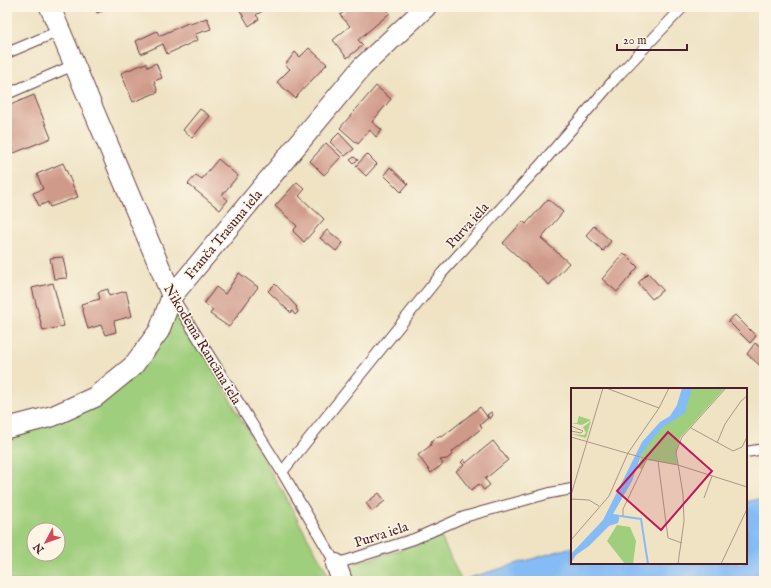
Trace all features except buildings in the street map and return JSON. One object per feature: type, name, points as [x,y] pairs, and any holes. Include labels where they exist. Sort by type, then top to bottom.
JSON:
[{"type":"street","name":"Nikodema Rancāna iela","points":[[50,7],[172,296]]},
{"type":"street","name":"Franča Trasuna iela","points":[[7,428],[53,416],[95,397],[133,366],[159,331],[172,296],[362,67],[426,7]]},
{"type":"lane","name":"Purva iela","points":[[282,472],[442,273],[542,163],[614,80],[683,7]]},
{"type":"lane","points":[[7,53],[60,31]]},
{"type":"lane","points":[[7,94],[74,65]]},
{"type":"lane","name":"Nikodema Rancāna iela","points":[[172,296],[282,472],[339,572]]},
{"type":"lane","points":[[747,452],[764,449]]},
{"type":"lane","name":"Purva iela","points":[[339,572],[464,517],[543,494],[571,489]]},
{"type":"green space","points":[[172,296],[332,581],[7,581],[7,433],[116,380]]},
{"type":"green space","points":[[441,537],[461,580],[459,581],[350,581],[347,574],[357,563]]},
{"type":"water","points":[[764,498],[764,581],[459,581],[571,547],[571,564],[747,564],[747,502]]}]
